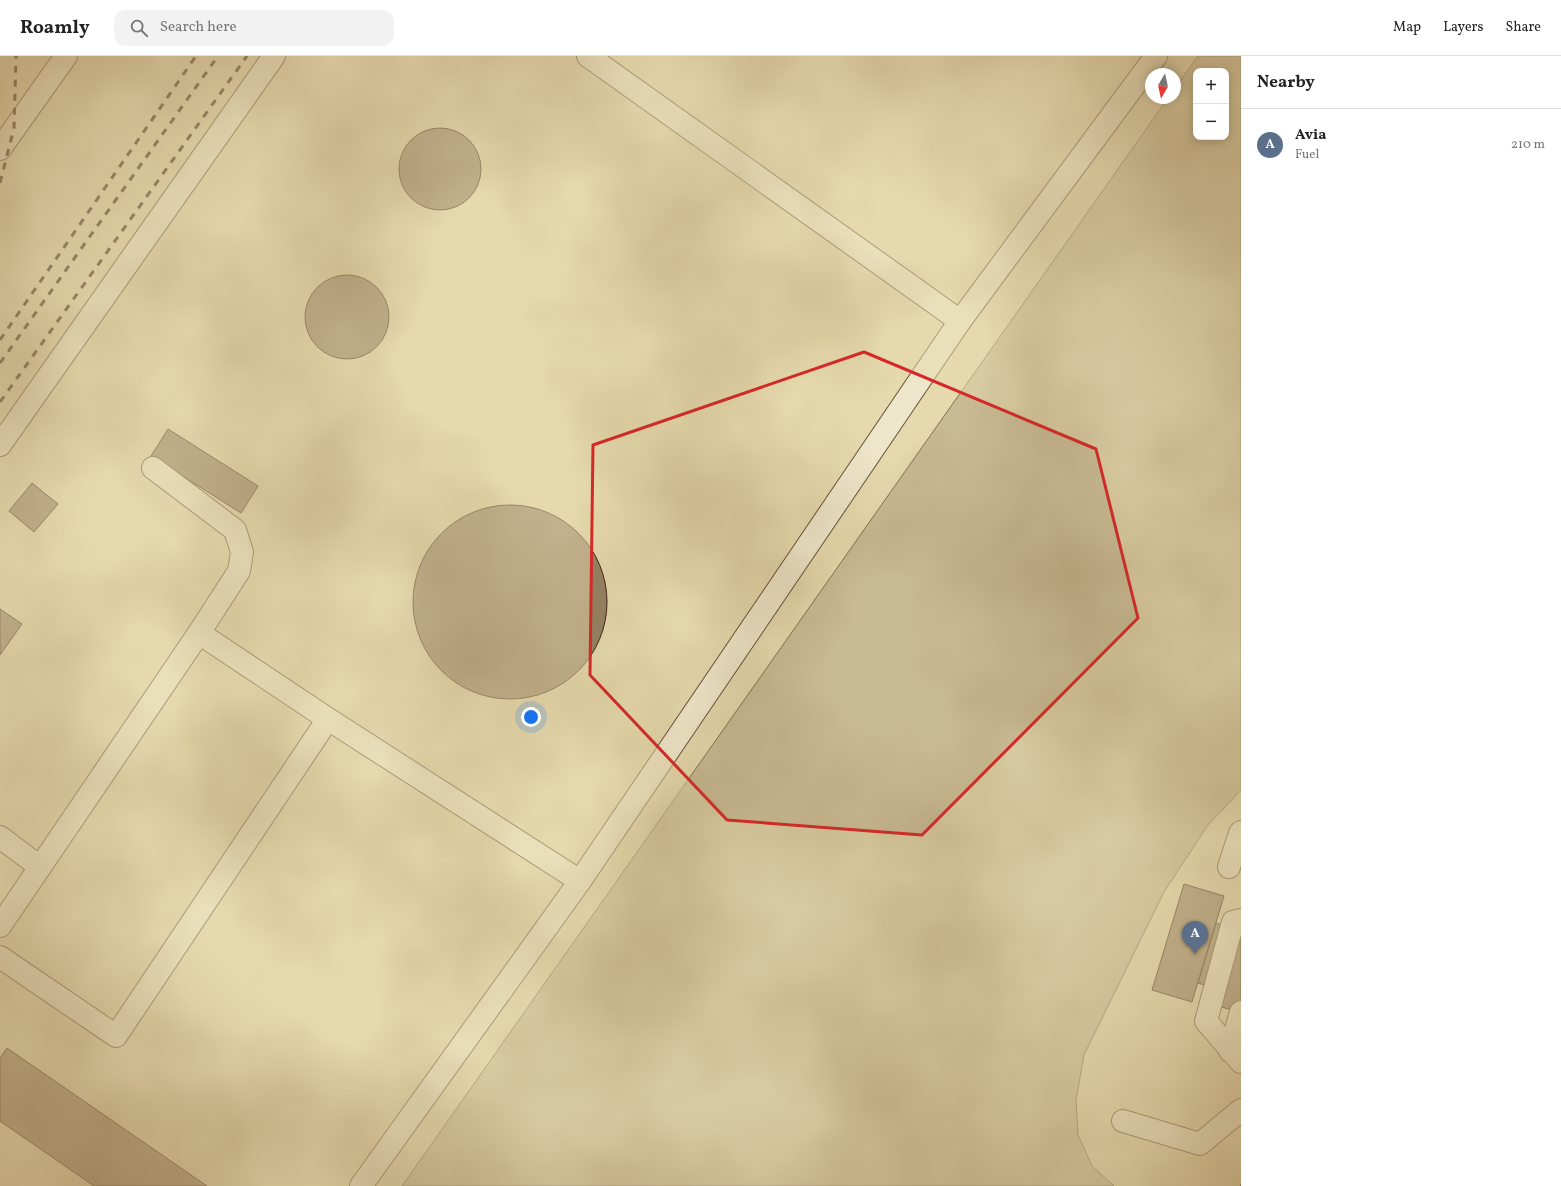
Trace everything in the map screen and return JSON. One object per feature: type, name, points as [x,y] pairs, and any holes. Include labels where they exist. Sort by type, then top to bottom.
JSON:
[{"type":"lane","points":[[0,149],[7,123],[66,56]]},
{"type":"lane","points":[[0,445],[274,56]]},
{"type":"lane","points":[[588,56],[960,321]]},
{"type":"lane","points":[[362,1186],[580,881],[960,321],[1156,56]]},
{"type":"lane","points":[[0,926],[199,633],[239,571],[242,552],[235,530],[153,468]]},
{"type":"lane","points":[[199,633],[328,719],[580,881]]},
{"type":"lane","points":[[0,957],[116,1036],[328,719]]},
{"type":"lane","points":[[0,821],[4,824],[0,828]]},
{"type":"lane","points":[[1229,867],[1241,832]]},
{"type":"lane","points":[[0,837],[40,867]]},
{"type":"lane","points":[[1236,1057],[1206,1020],[1233,922],[1241,920]]},
{"type":"lane","points":[[1236,1057],[1241,1012]]},
{"type":"lane","points":[[1123,1121],[1200,1144],[1241,1110]]},
{"type":"highlighted area","points":[[864,352],[1096,449],[1138,618],[922,835],[727,820],[590,675],[593,445]]},
{"type":"shaded area","points":[[1198,56],[1241,56],[1241,790],[1208,825],[1164,892],[1084,1055],[1076,1100],[1078,1135],[1092,1166],[1114,1186],[402,1186],[1164,104],[1181,104],[1181,80]]},
{"type":"building","points":[[432,128],[448,128],[463,134],[475,146],[481,161],[481,177],[475,192],[463,204],[448,210],[432,210],[417,204],[405,192],[399,177],[399,161],[405,146],[417,134]]},
{"type":"building","points":[[347,275],[355,276],[370,282],[382,294],[388,309],[388,325],[382,340],[370,352],[355,358],[347,359],[339,358],[324,352],[312,340],[306,325],[305,317],[306,309],[312,294],[324,282],[339,276]]},
{"type":"building","points":[[168,429],[258,486],[241,513],[151,456]]},
{"type":"building","points":[[32,483],[58,504],[34,532],[9,511]]},
{"type":"building","points":[[510,505],[529,507],[556,517],[571,527],[585,541],[599,565],[605,583],[607,602],[605,621],[595,648],[585,663],[571,677],[547,691],[529,697],[510,699],[491,697],[464,687],[449,677],[435,663],[421,639],[415,621],[413,602],[415,583],[425,556],[435,541],[449,527],[473,513],[491,507]]},
{"type":"building","points":[[0,609],[22,624],[0,655]]},
{"type":"building","points":[[1184,884],[1224,896],[1192,1002],[1152,990]]},
{"type":"building","points":[[1241,912],[1241,1013],[1209,1003],[1214,988],[1198,983],[1216,923],[1232,928]]},
{"type":"building","points":[[7,1048],[207,1186],[94,1186],[0,1121],[0,1058]]},
{"type":"railway","points":[[0,183],[14,128],[16,56]]},
{"type":"railway","points":[[0,340],[196,56]]},
{"type":"railway","points":[[0,363],[218,56]]},
{"type":"railway","points":[[0,402],[247,56]]},
{"type":"place","name":"Avia","points":[[1195,954]]}]
